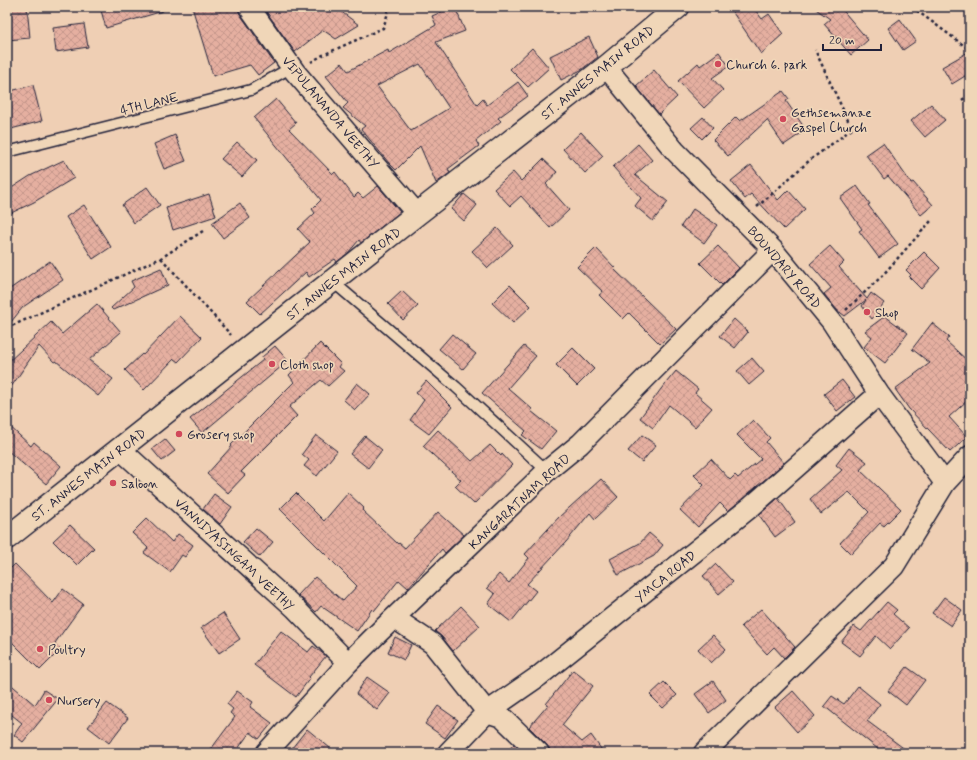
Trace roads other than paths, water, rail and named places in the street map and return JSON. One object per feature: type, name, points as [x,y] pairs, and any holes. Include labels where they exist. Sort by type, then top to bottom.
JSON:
[{"type":"street","name":"VIPULANANDA VEETHY","points":[[249,7],[294,70],[417,214]]},
{"type":"street","name":"ST. ANNES MAIN ROAD","points":[[7,538],[417,214],[606,67],[678,7]]},
{"type":"street","name":"BOUNDARY ROAD","points":[[606,67],[675,151],[773,250],[832,322],[879,394],[946,483]]},
{"type":"street","name":"KANGARATNAM ROAD","points":[[266,753],[348,663],[547,471],[580,444],[773,250]]},
{"type":"street","name":"YMCA ROAD","points":[[448,753],[487,712],[539,676],[752,506],[879,394]]},
{"type":"street","name":"VANNIYASINGAM VEETHY","points":[[120,449],[295,608],[348,663]]},
{"type":"street","points":[[704,753],[894,566],[946,483],[970,456]]},
{"type":"street","points":[[394,618],[433,644],[487,712],[502,717],[539,753]]},
{"type":"lane","name":"4TH LANE","points":[[7,152],[251,90],[294,70]]},
{"type":"lane","points":[[332,281],[456,387],[547,471]]},
{"type":"place","name":"Church 6. park","points":[[718,64]]},
{"type":"place","name":"Gethsemanae Gaspel Church","points":[[783,119]]},
{"type":"place","name":"Shop","points":[[867,312]]},
{"type":"place","name":"Cloth shop","points":[[272,364]]},
{"type":"place","name":"Grosery shop","points":[[179,434]]},
{"type":"place","name":"Saloon","points":[[113,483]]},
{"type":"place","name":"Poultry","points":[[40,649]]},
{"type":"place","name":"Nursery","points":[[49,700]]}]
